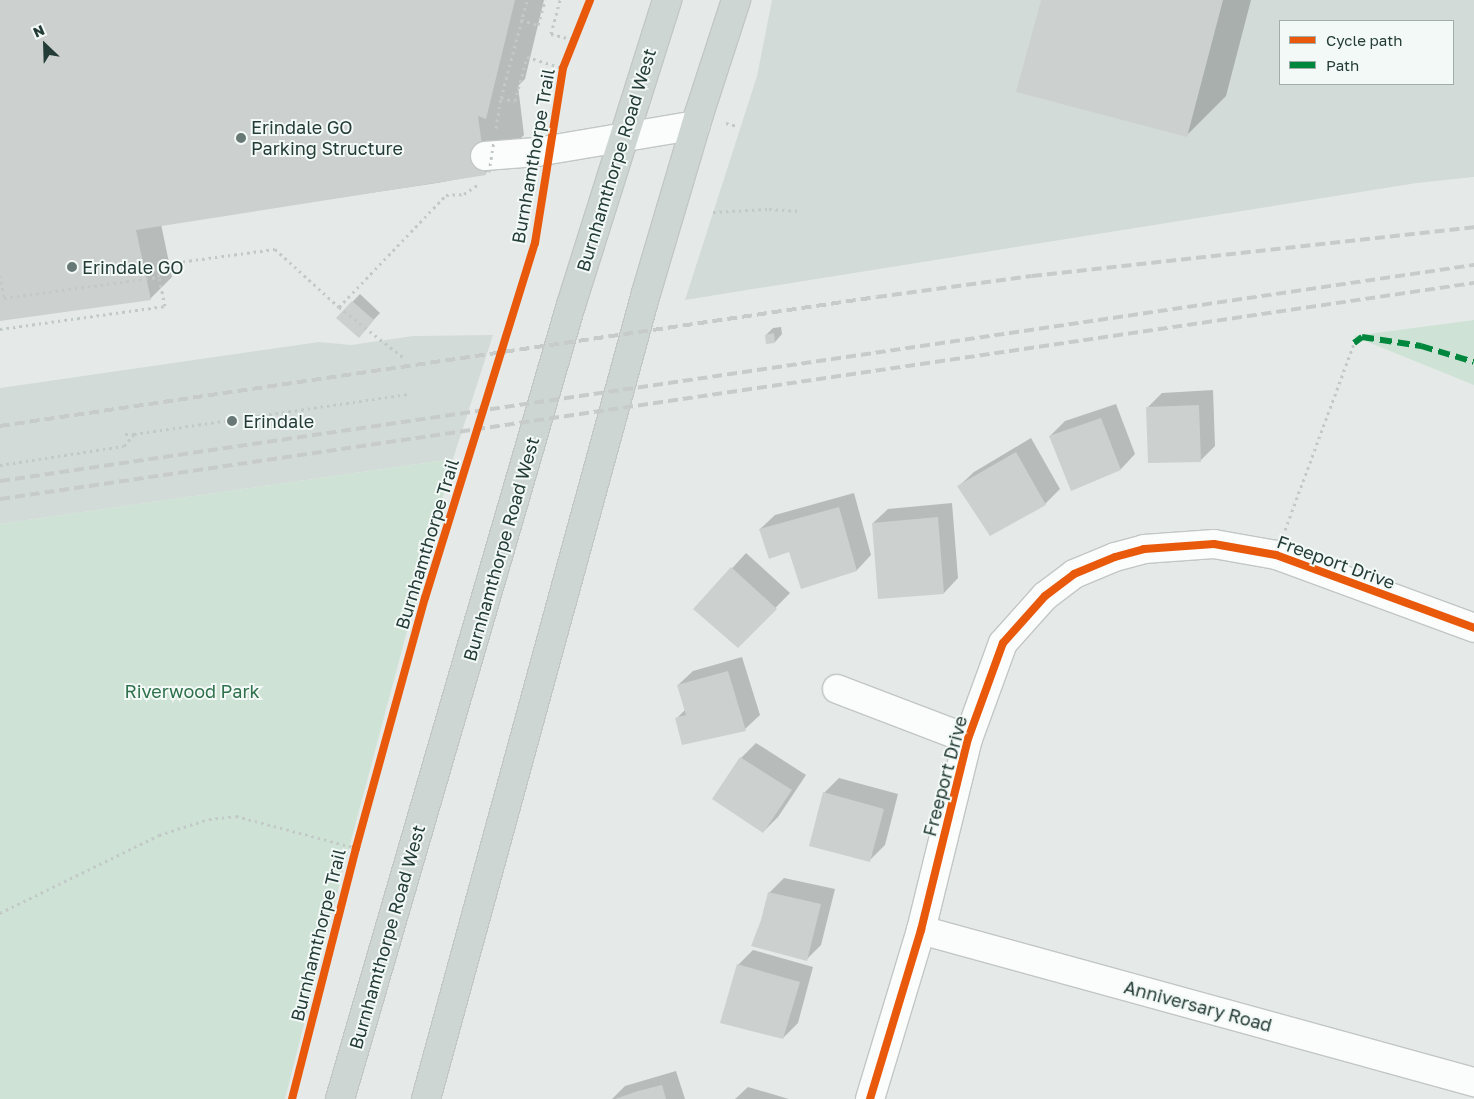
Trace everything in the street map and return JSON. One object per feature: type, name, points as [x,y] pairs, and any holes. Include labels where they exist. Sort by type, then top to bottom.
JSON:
[{"type":"main road","name":"Burnhamthorpe Road West","points":[[340,1099],[571,305],[622,137],[667,0]]},
{"type":"main road","points":[[426,1099],[644,302],[696,125],[736,0]]},
{"type":"street","points":[[488,162],[696,125]]},
{"type":"street","name":"Freeport Drive","points":[[870,1099],[921,930],[968,739],[1003,643],[1045,596],[1074,574],[1114,557],[1144,549],[1214,544],[1276,555],[1474,628]]},
{"type":"street","points":[[838,689],[968,739]]},
{"type":"street","name":"Anniversary Road","points":[[921,930],[1474,1082]]},
{"type":"path","points":[[339,307],[446,194],[464,194],[488,162],[501,98],[527,0]]},
{"type":"path","points":[[521,20],[538,25],[545,0]]},
{"type":"path","points":[[560,0],[551,34],[574,39]]},
{"type":"path","points":[[501,98],[514,101],[527,57],[564,64]]},
{"type":"path","points":[[713,212],[769,209],[799,211]]},
{"type":"path","points":[[0,328],[165,306],[157,265],[275,248],[339,307],[404,358]]},
{"type":"path","points":[[0,275],[4,298],[160,277]]},
{"type":"path","points":[[1276,555],[1354,342]]},
{"type":"path","points":[[126,434],[409,394]]},
{"type":"path","points":[[0,465],[124,446],[134,434]]},
{"type":"path","points":[[0,913],[159,835],[209,819],[236,816],[356,848]]},
{"type":"shaded area","points":[[772,0],[1474,0],[1474,177],[1417,183],[685,300],[757,76]]},
{"type":"shaded area","name":"Erindale","points":[[493,335],[453,459],[0,524],[0,388],[319,342],[351,345],[413,336]]},
{"type":"green space","points":[[1474,320],[1474,385],[1353,336]]},
{"type":"green space","name":"Riverwood Park","points":[[453,459],[344,867],[285,1099],[0,1099],[0,524]]},
{"type":"building","name":"Erindale GO Parking Structure","points":[[0,0],[515,0],[486,119],[478,116],[486,175],[136,230],[151,300],[0,321]]},
{"type":"building","points":[[1041,0],[1223,0],[1187,137],[1016,92]]},
{"type":"building","points":[[352,301],[374,320],[359,338],[336,318]]},
{"type":"building","points":[[774,333],[775,343],[766,344],[765,335]]},
{"type":"building","points":[[1199,405],[1201,462],[1148,463],[1146,407]]},
{"type":"building","points":[[1101,418],[1121,470],[1071,491],[1049,436]]},
{"type":"building","points":[[1016,452],[1046,505],[990,536],[957,486]]},
{"type":"building","points":[[839,507],[857,571],[801,589],[789,552],[769,559],[759,529]]},
{"type":"building","points":[[938,517],[944,594],[878,599],[872,523]]},
{"type":"building","points":[[731,567],[777,609],[738,648],[693,609]]},
{"type":"building","points":[[728,671],[746,731],[682,745],[675,718],[686,715],[677,685]]},
{"type":"building","points":[[740,757],[792,790],[763,833],[712,799]]},
{"type":"building","points":[[823,792],[884,809],[870,862],[809,846]]},
{"type":"building","points":[[768,892],[821,904],[807,961],[751,946],[761,920]]},
{"type":"building","points":[[737,964],[800,982],[783,1039],[720,1023]]},
{"type":"building","points":[[662,1085],[666,1099],[615,1099],[638,1091]]},
{"type":"railway","points":[[0,426],[877,297],[1032,276],[1474,227]]},
{"type":"railway","points":[[0,481],[1474,265]]},
{"type":"railway","points":[[0,499],[1474,283]]},
{"type":"marked path","points":[[1354,343],[1362,337],[1421,346],[1474,362]]},
{"type":"cycle path","name":"Burnhamthorpe Trail","points":[[292,1099],[356,848],[425,598],[535,243],[563,68],[590,0]]},
{"type":"cycle path","points":[[870,1099],[921,930],[968,739],[1003,643],[1045,596],[1074,574],[1115,557],[1144,549],[1214,544],[1276,555],[1474,628]]},
{"type":"place","name":"Erindale GO Parking Structure","points":[[241,138]]},
{"type":"place","name":"Erindale GO","points":[[72,267]]},
{"type":"place","name":"Erindale","points":[[232,421]]}]
